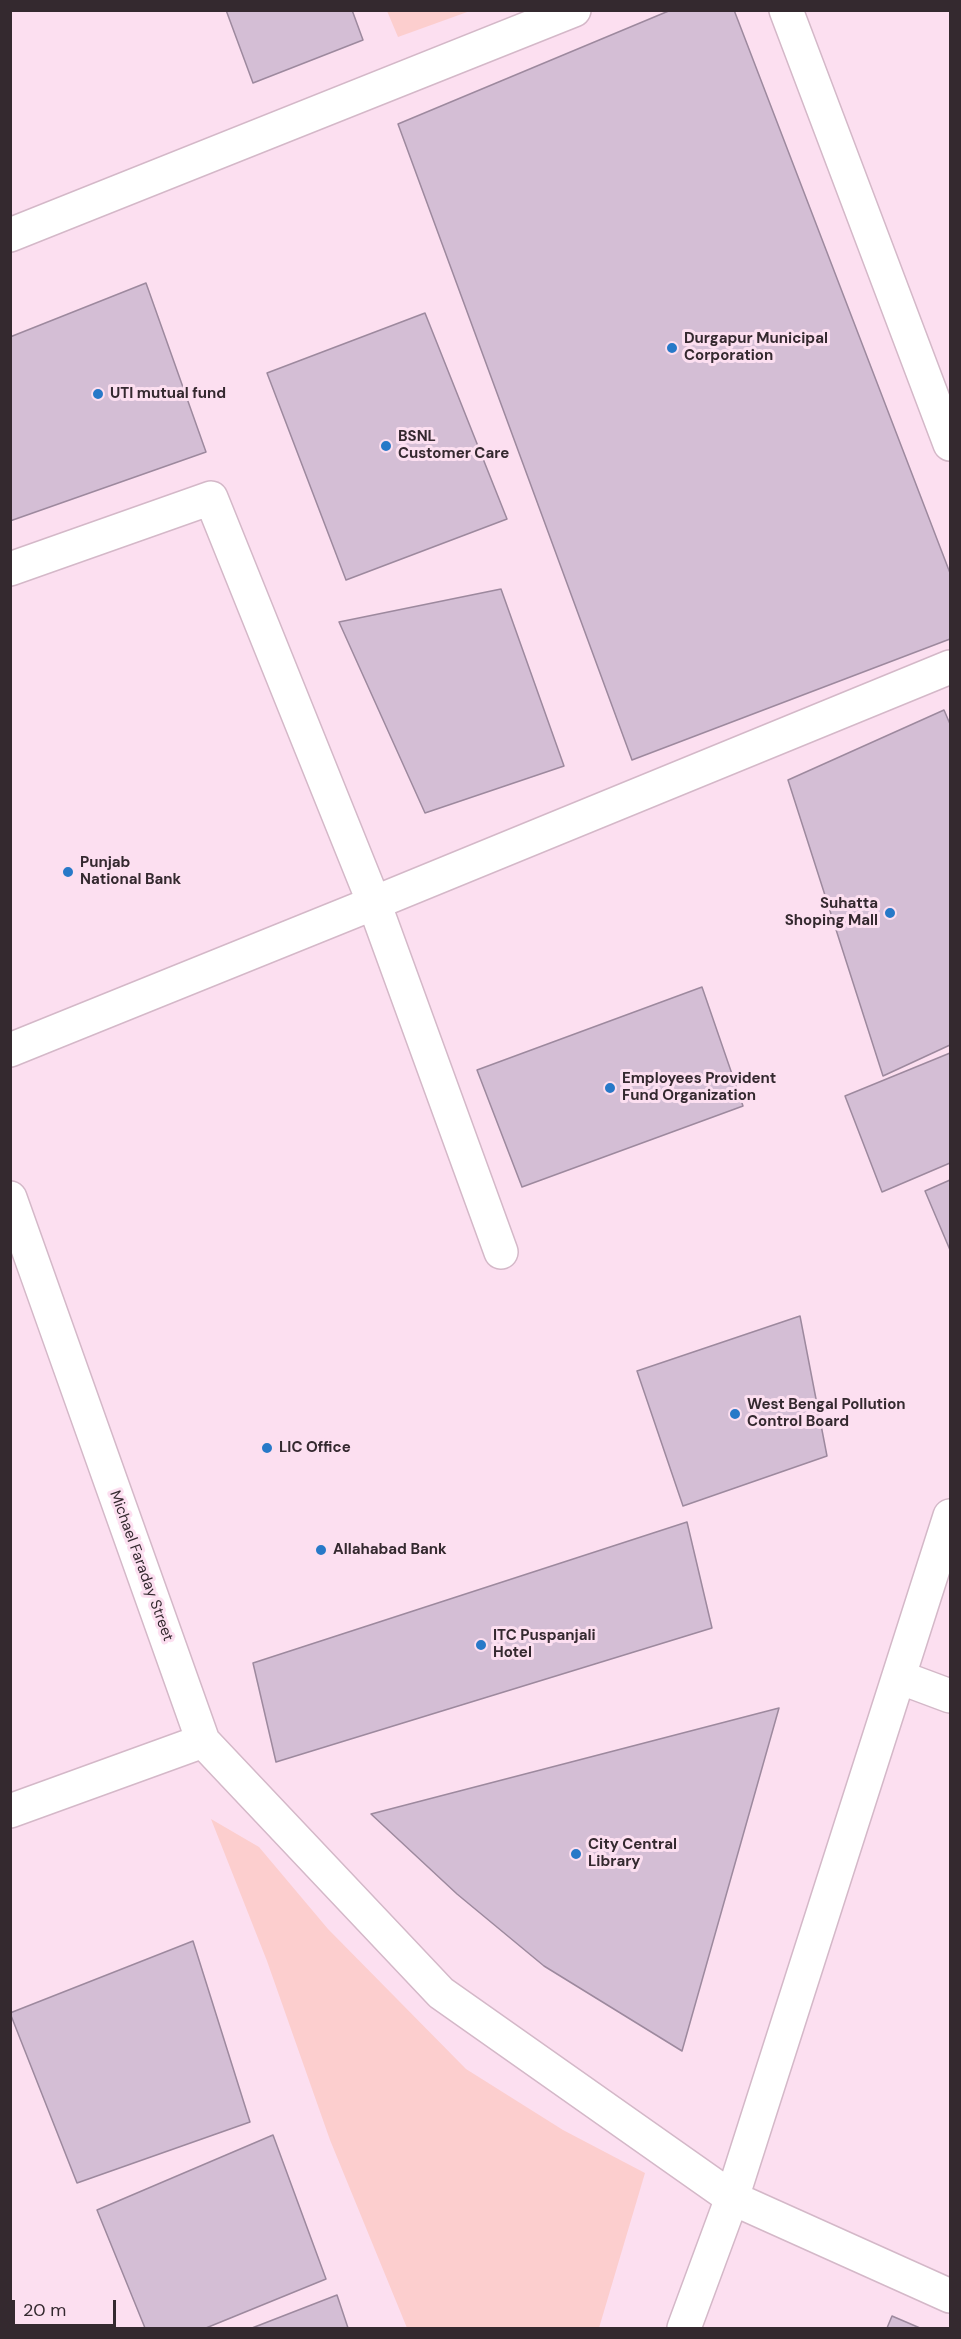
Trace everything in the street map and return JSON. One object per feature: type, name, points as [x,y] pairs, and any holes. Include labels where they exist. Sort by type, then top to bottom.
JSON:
[{"type":"street","points":[[10,235],[574,10]]},
{"type":"street","points":[[786,10],[951,444]]},
{"type":"street","points":[[10,569],[211,498],[374,903],[501,1252]]},
{"type":"street","points":[[10,1050],[951,667]]},
{"type":"street","name":"Michael Faraday Street","points":[[10,1198],[203,1741]]},
{"type":"street","points":[[684,2328],[732,2198],[951,1516]]},
{"type":"street","points":[[899,1677],[951,1696]]},
{"type":"street","points":[[10,1811],[203,1741],[441,1993],[732,2198],[951,2296]]},
{"type":"shaded area","points":[[387,11],[470,11],[398,37]]},
{"type":"shaded area","points":[[211,1819],[259,1847],[328,1929],[466,2069],[563,2130],[645,2173],[599,2328],[407,2328],[330,2140],[267,1961]]},
{"type":"building","points":[[226,10],[352,10],[363,40],[253,83]]},
{"type":"building","name":"Durgapur Municipal Corporation","points":[[671,10],[734,10],[950,573],[950,639],[632,760],[398,124]]},
{"type":"building","name":"UTI mutual fund","points":[[146,283],[206,452],[10,521],[10,337]]},
{"type":"building","name":"BSNL Customer Care","points":[[425,313],[507,519],[346,580],[267,373]]},
{"type":"building","points":[[501,589],[564,766],[425,813],[339,622]]},
{"type":"building","name":"Suhatta Shoping Mall","points":[[944,710],[950,724],[950,1045],[883,1076],[788,780]]},
{"type":"building","name":"Employees Provident Fund Organization","points":[[702,987],[743,1106],[522,1187],[477,1070]]},
{"type":"building","points":[[950,1053],[950,1163],[882,1192],[845,1096]]},
{"type":"building","points":[[950,1180],[950,1250],[925,1191]]},
{"type":"building","name":"West Bengal Pollution Control Board","points":[[800,1316],[827,1456],[683,1506],[637,1371]]},
{"type":"building","name":"ITC Puspanjali Hotel","points":[[687,1522],[712,1628],[276,1762],[253,1663]]},
{"type":"building","name":"City Central Library","points":[[779,1708],[682,2051],[544,1966],[457,1894],[371,1814]]},
{"type":"building","points":[[193,1941],[250,2122],[77,2183],[10,2013]]},
{"type":"building","points":[[273,2135],[326,2279],[206,2328],[145,2328],[97,2210]]},
{"type":"building","points":[[337,2295],[348,2328],[252,2328]]},
{"type":"building","points":[[892,2316],[920,2328],[887,2328]]},
{"type":"place","name":"Durgapur Municipal Corporation","points":[[672,348]]},
{"type":"place","name":"UTI mutual fund","points":[[98,394]]},
{"type":"place","name":"BSNL Customer Care","points":[[386,446]]},
{"type":"place","name":"Punjab National Bank","points":[[68,872]]},
{"type":"place","name":"Suhatta Shoping Mall","points":[[890,913]]},
{"type":"place","name":"Employees Provident Fund Organization","points":[[610,1088]]},
{"type":"place","name":"West Bengal Pollution Control Board","points":[[735,1414]]},
{"type":"place","name":"LIC Office","points":[[267,1448]]},
{"type":"place","name":"Allahabad Bank","points":[[321,1550]]},
{"type":"place","name":"ITC Puspanjali Hotel","points":[[481,1645]]},
{"type":"place","name":"City Central Library","points":[[576,1854]]}]
